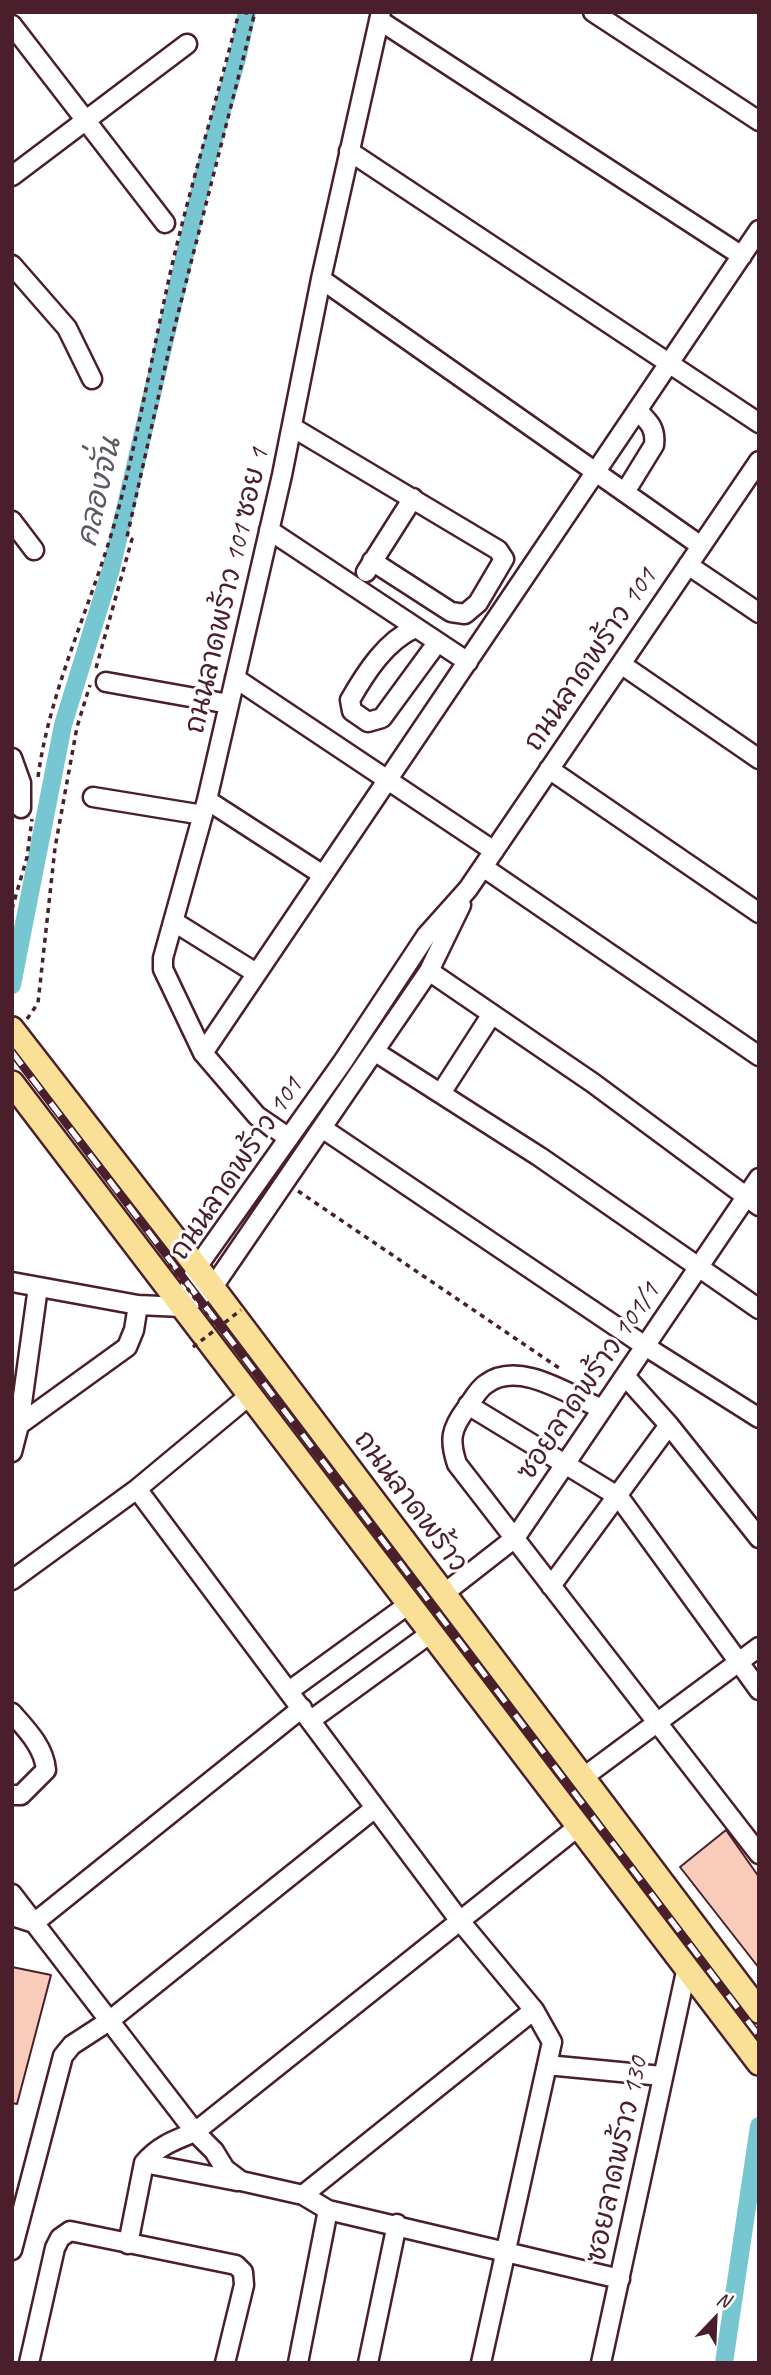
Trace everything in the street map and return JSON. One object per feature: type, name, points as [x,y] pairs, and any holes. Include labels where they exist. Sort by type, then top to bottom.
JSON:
[{"type":"main road","name":"ถนนลาดพร้าว","points":[[15,1033],[197,1267],[442,1595],[759,2011]]},
{"type":"main road","points":[[12,1083],[759,2063]]},
{"type":"street","points":[[593,12],[759,121]]},
{"type":"street","points":[[380,16],[742,256]]},
{"type":"street","name":"ถนนลาดพร้าว 101 ซอย 1","points":[[289,1138],[257,1116],[203,1053],[163,969],[166,946],[176,923],[205,808],[270,530],[321,279],[380,16]]},
{"type":"street","points":[[12,25],[165,223]]},
{"type":"street","points":[[12,176],[187,44]]},
{"type":"street","points":[[349,151],[759,423]]},
{"type":"street","points":[[203,1053],[759,230]]},
{"type":"street","points":[[12,265],[67,328],[92,379]]},
{"type":"street","points":[[321,279],[701,546]]},
{"type":"street","points":[[630,484],[654,445],[655,438],[654,428],[638,411]]},
{"type":"street","points":[[292,427],[414,498],[499,550],[504,559],[478,603],[465,614],[451,612],[418,591],[369,566],[414,498]]},
{"type":"street","name":"ถนนลาดพร้าว 101","points":[[182,1307],[197,1267],[289,1138],[426,936],[468,889],[758,465]]},
{"type":"street","points":[[12,521],[34,550]]},
{"type":"street","points":[[270,530],[468,662]]},
{"type":"street","points":[[688,565],[759,613]]},
{"type":"street","points":[[399,618],[418,591]]},
{"type":"street","points":[[415,628],[388,645],[350,699],[352,711],[368,722],[382,719],[437,643]]},
{"type":"street","points":[[621,664],[759,759]]},
{"type":"street","points":[[235,678],[494,851]]},
{"type":"street","points":[[106,682],[229,704]]},
{"type":"street","points":[[12,758],[22,783],[27,813]]},
{"type":"street","points":[[549,769],[759,913]]},
{"type":"street","points":[[93,797],[205,808],[323,875]]},
{"type":"street","points":[[483,867],[759,1056]]},
{"type":"street","name":"ถนนลาดพร้าว 101","points":[[182,1307],[212,1287],[322,1128],[429,971],[468,889]]},
{"type":"street","points":[[176,923],[256,974]]},
{"type":"street","points":[[429,971],[593,1083],[752,1201]]},
{"type":"street","points":[[441,1093],[492,1014]]},
{"type":"street","points":[[374,1051],[540,1157],[759,1309]]},
{"type":"street","points":[[322,1128],[645,1346],[759,1418]]},
{"type":"street","name":"ซอยลาดพร้าว 101/1","points":[[442,1595],[515,1538],[699,1267],[752,1201],[759,1178]]},
{"type":"street","points":[[12,1282],[138,1305],[182,1307]]},
{"type":"street","points":[[12,1452],[19,1424],[38,1287]]},
{"type":"street","points":[[19,1424],[127,1347],[134,1330],[138,1305]]},
{"type":"street","points":[[602,1409],[526,1376],[498,1377],[483,1385],[450,1435],[457,1464],[759,1854]]},
{"type":"street","points":[[625,1376],[669,1425],[759,1538]]},
{"type":"street","points":[[12,1580],[137,1489],[250,1395]]},
{"type":"street","points":[[468,1405],[618,1497],[759,1690]]},
{"type":"street","points":[[551,1586],[669,1425]]},
{"type":"street","points":[[137,1489],[460,1921],[534,2010],[552,2042],[481,2363]]},
{"type":"street","points":[[289,1691],[409,1604]]},
{"type":"street","points":[[34,1923],[306,1714],[432,1633]]},
{"type":"street","points":[[581,1779],[657,1720],[759,1647]]},
{"type":"street","points":[[12,1713],[39,1747],[45,1758],[46,1770],[21,1795],[12,1795]]},
{"type":"street","points":[[12,2250],[63,2056],[72,2045],[109,2021],[375,1808]]},
{"type":"street","points":[[128,2244],[144,2163],[163,2145],[195,2132],[579,1826]]},
{"type":"street","points":[[12,1894],[195,2132],[214,2151],[225,2169],[241,2181]]},
{"type":"street","points":[[12,1916],[34,1923]]},
{"type":"street","name":"ซอยลาดพร้าว 130","points":[[601,2363],[687,1967]]},
{"type":"street","points":[[303,2195],[534,2010]]},
{"type":"street","points":[[547,2065],[662,2076]]},
{"type":"street","points":[[144,2163],[303,2195],[328,2210],[397,2224],[620,2279]]},
{"type":"street","points":[[298,2363],[328,2210]]},
{"type":"street","points":[[368,2363],[397,2224]]},
{"type":"street","points":[[29,2363],[60,2238],[70,2231],[236,2265],[243,2272],[244,2285],[225,2363]]},
{"type":"path","points":[[15,1033],[38,1003],[55,848],[77,727],[112,619],[132,539],[127,537],[170,345],[254,14],[241,12],[171,272],[124,489],[101,572],[69,658],[41,751],[38,778]]},
{"type":"path","points":[[12,909],[27,857],[27,813]]},
{"type":"path","points":[[285,1182],[562,1370]]},
{"type":"path","points":[[169,1264],[218,1328]]},
{"type":"path","points":[[193,1347],[241,1310]]},
{"type":"building","points":[[726,1830],[759,1877],[759,1968],[680,1867]]},
{"type":"building","points":[[12,1967],[51,1975],[17,2104],[12,2103]]},
{"type":"waterway","name":"คลองจั่น","points":[[12,985],[63,725],[111,569],[205,169],[238,55],[247,12]]},
{"type":"waterway","points":[[724,2363],[759,2126]]},
{"type":"railway","points":[[12,1052],[759,2036]]}]
